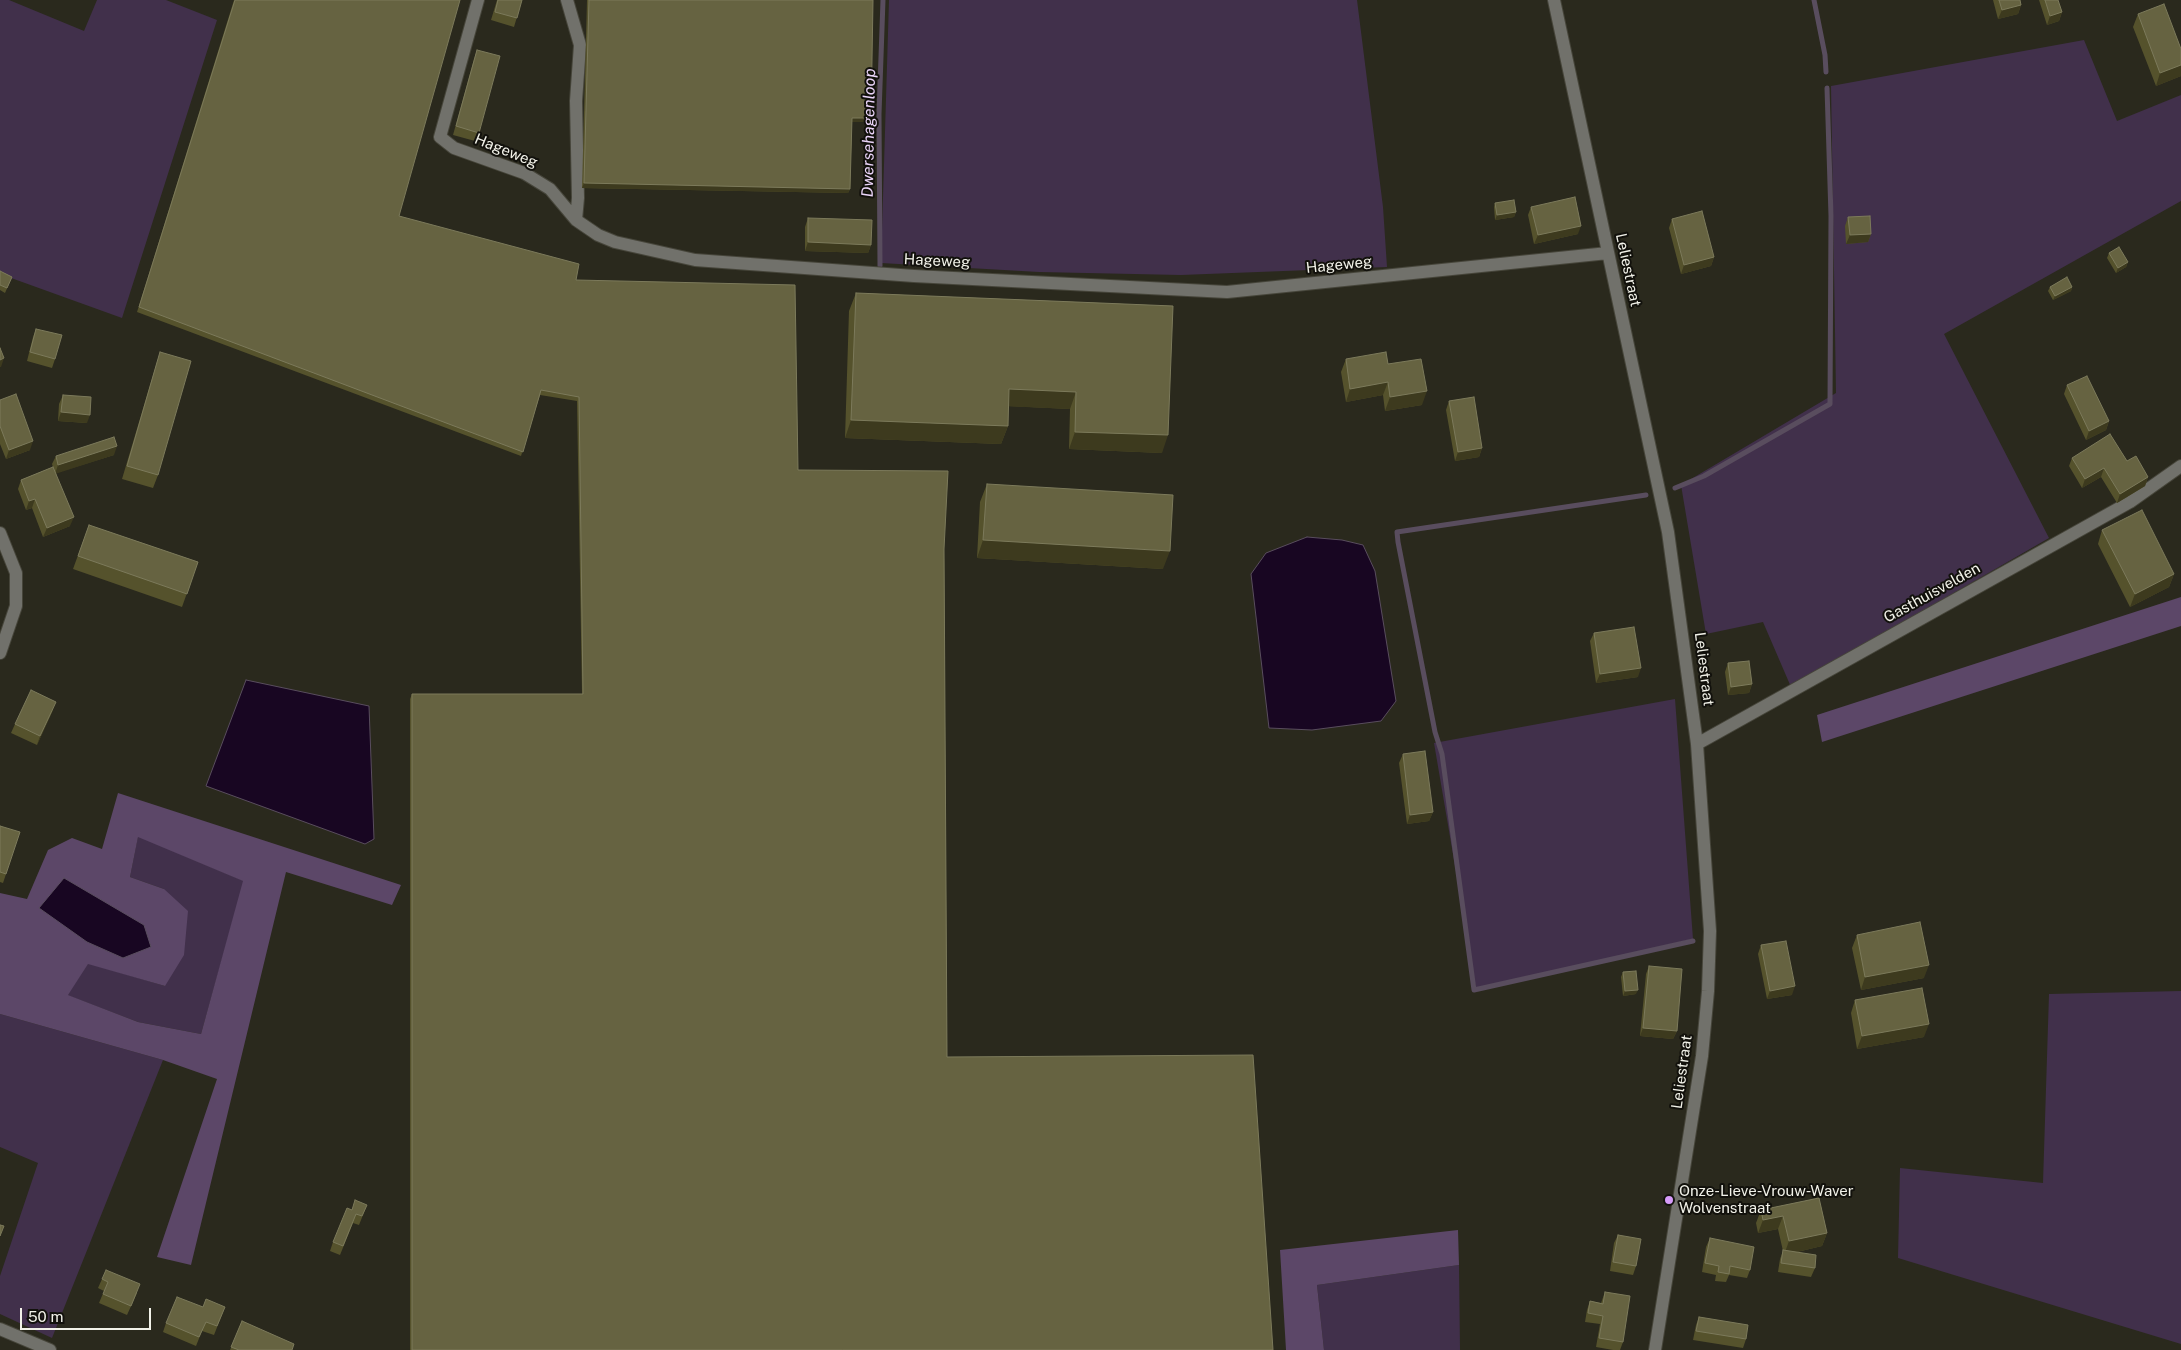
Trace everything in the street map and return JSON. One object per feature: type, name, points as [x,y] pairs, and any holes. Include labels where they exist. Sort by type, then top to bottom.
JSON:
[{"type":"street","name":"Hageweg","points":[[478,0],[440,137],[454,148],[524,173],[550,189],[576,220],[598,235],[616,242],[694,260],[914,276],[1227,292],[1608,253]]},
{"type":"street","points":[[567,0],[580,45],[576,101],[578,198],[576,220]]},
{"type":"street","name":"Leliestraat","points":[[1554,0],[1668,532],[1697,744],[1710,931],[1708,991],[1702,1056],[1655,1350]]},
{"type":"street","name":"Gasthuisvelden","points":[[1697,744],[2130,502],[2181,466]]},
{"type":"street","points":[[0,533],[16,572],[16,606],[0,653]]},
{"type":"street","points":[[0,1329],[50,1350]]},
{"type":"shaded area","points":[[0,0],[9,0],[84,31],[97,0],[166,0],[217,20],[122,318],[0,274]]},
{"type":"shaded area","points":[[889,0],[1357,0],[1383,207],[1387,267],[1181,275],[1039,272],[881,263]]},
{"type":"shaded area","points":[[2084,40],[2117,121],[2181,95],[2181,201],[1944,334],[2049,538],[1791,687],[1763,622],[1706,634],[1681,485],[1836,393],[1831,86]]},
{"type":"shaded area","points":[[1307,537],[1342,540],[1363,545],[1375,571],[1396,701],[1381,721],[1312,730],[1269,728],[1251,574],[1266,553]]},
{"type":"shaded area","points":[[2181,597],[2181,626],[1822,742],[1817,715]]},
{"type":"shaded area","points":[[246,680],[369,706],[374,839],[365,844],[206,786]]},
{"type":"shaded area","points":[[1675,699],[1693,939],[1476,989],[1434,743]]},
{"type":"shaded area","points":[[118,793],[401,885],[392,905],[286,872],[191,1265],[157,1257],[217,1079],[163,1060],[0,1014],[0,893],[27,899],[48,850],[72,838],[102,849]],"holes":[[[138,837],[243,881],[201,1034],[138,1022],[68,995],[88,964],[165,986],[184,955],[188,911],[164,889],[130,877]]]},
{"type":"shaded area","points":[[138,836],[244,881],[201,1034],[138,1022],[67,995],[88,963],[165,986],[164,889],[130,877]]},
{"type":"shaded area","points":[[64,878],[144,925],[151,947],[123,958],[87,942],[39,908]]},
{"type":"shaded area","points":[[2181,991],[2181,1344],[1898,1258],[1900,1168],[2043,1183],[2049,994]]},
{"type":"shaded area","points":[[0,1014],[163,1060],[52,1338],[0,1314],[0,1276],[38,1163],[0,1147]]},
{"type":"shaded area","points":[[1458,1230],[1459,1265],[1317,1285],[1324,1350],[1286,1350],[1280,1250]]},
{"type":"shaded area","points":[[1459,1265],[1460,1350],[1324,1350],[1317,1285]]},
{"type":"building","points":[[235,0],[460,0],[399,216],[579,264],[576,280],[795,285],[798,470],[948,471],[944,549],[947,1057],[1253,1055],[1273,1350],[412,1350],[412,694],[583,694],[579,397],[541,390],[523,452],[139,307]]},
{"type":"building","points":[[498,0],[522,0],[517,18],[495,12]]},
{"type":"building","points":[[589,0],[873,0],[871,118],[852,118],[850,189],[584,183]]},
{"type":"building","points":[[1999,0],[2020,0],[2021,5],[2002,10]]},
{"type":"building","points":[[2045,0],[2058,0],[2062,12],[2050,16]]},
{"type":"building","points":[[2164,4],[2181,49],[2181,65],[2160,73],[2138,14]]},
{"type":"building","points":[[477,50],[500,56],[479,133],[456,126]]},
{"type":"building","points":[[1575,197],[1581,226],[1538,235],[1531,207]]},
{"type":"building","points":[[1514,200],[1516,212],[1497,215],[1495,203]]},
{"type":"building","points":[[1702,211],[1714,257],[1684,265],[1672,219]]},
{"type":"building","points":[[1870,216],[1871,234],[1850,235],[1848,217]]},
{"type":"building","points":[[808,218],[872,220],[871,245],[808,242]]},
{"type":"building","points":[[2119,247],[2128,262],[2118,268],[2109,253]]},
{"type":"building","points":[[0,271],[12,277],[7,288],[0,285]]},
{"type":"building","points":[[2067,277],[2072,287],[2055,296],[2050,287]]},
{"type":"building","points":[[856,293],[1173,306],[1168,435],[1075,432],[1076,392],[1009,389],[1008,426],[851,420]]},
{"type":"building","points":[[36,329],[62,335],[55,359],[30,352]]},
{"type":"building","points":[[0,348],[4,358],[0,360]]},
{"type":"building","points":[[160,352],[191,361],[158,475],[127,466]]},
{"type":"building","points":[[1386,352],[1388,364],[1421,359],[1427,391],[1390,397],[1388,382],[1350,389],[1346,359]]},
{"type":"building","points":[[2087,376],[2109,421],[2089,431],[2067,385]]},
{"type":"building","points":[[16,394],[33,441],[9,450],[0,426],[0,400]]},
{"type":"building","points":[[63,395],[91,397],[90,415],[61,412]]},
{"type":"building","points":[[1474,397],[1482,448],[1458,452],[1449,401]]},
{"type":"building","points":[[2110,434],[2127,461],[2136,456],[2148,477],[2120,494],[2104,468],[2085,479],[2072,458]]},
{"type":"building","points":[[114,437],[117,446],[58,465],[56,456]]},
{"type":"building","points":[[53,467],[74,517],[47,528],[35,499],[29,501],[21,480]]},
{"type":"building","points":[[987,484],[1173,495],[1170,551],[983,540]]},
{"type":"building","points":[[2142,510],[2174,574],[2135,594],[2102,530]]},
{"type":"building","points":[[89,525],[198,562],[187,594],[78,556]]},
{"type":"building","points":[[1634,627],[1641,668],[1600,674],[1594,633]]},
{"type":"building","points":[[1749,661],[1752,684],[1731,687],[1728,663]]},
{"type":"building","points":[[31,690],[56,702],[40,736],[15,724]]},
{"type":"building","points":[[1425,751],[1433,812],[1410,815],[1403,754]]},
{"type":"building","points":[[0,826],[20,832],[6,874],[0,872]]},
{"type":"building","points":[[1920,922],[1929,965],[1865,977],[1857,935]]},
{"type":"building","points":[[1786,941],[1795,986],[1770,991],[1761,945]]},
{"type":"building","points":[[1649,966],[1682,969],[1677,1031],[1643,1028]]},
{"type":"building","points":[[1636,971],[1638,990],[1625,991],[1623,972]]},
{"type":"building","points":[[1922,988],[1929,1024],[1862,1036],[1855,1000]]},
{"type":"building","points":[[1819,1198],[1827,1233],[1789,1241],[1783,1216],[1763,1220],[1761,1210]]},
{"type":"building","points":[[355,1200],[367,1205],[362,1216],[356,1214],[343,1246],[333,1242],[347,1208],[352,1210]]},
{"type":"building","points":[[0,1225],[4,1226],[0,1236]]},
{"type":"building","points":[[1618,1235],[1641,1239],[1636,1266],[1613,1262]]},
{"type":"building","points":[[1710,1238],[1754,1247],[1750,1270],[1730,1266],[1729,1274],[1718,1272],[1719,1266],[1705,1263]]},
{"type":"building","points":[[1783,1250],[1816,1255],[1815,1268],[1781,1263]]},
{"type":"building","points":[[106,1270],[140,1284],[131,1306],[103,1294],[108,1282],[102,1279]]},
{"type":"building","points":[[1605,1292],[1630,1296],[1623,1342],[1599,1338],[1603,1316],[1588,1313],[1590,1301],[1603,1304]]},
{"type":"building","points":[[177,1297],[203,1307],[206,1299],[225,1307],[217,1326],[206,1322],[199,1337],[166,1323]]},
{"type":"building","points":[[1699,1317],[1748,1325],[1746,1339],[1696,1331]]},
{"type":"building","points":[[242,1321],[294,1344],[292,1350],[239,1350],[231,1347]]},
{"type":"waterway","name":"Dwersehagenloop","points":[[880,266],[879,114],[883,0]]},
{"type":"waterway","points":[[1814,0],[1825,55],[1826,72]]},
{"type":"waterway","points":[[1675,488],[1704,476],[1830,404],[1831,216],[1827,88]]},
{"type":"waterway","points":[[1646,495],[1397,532],[1398,542],[1435,732],[1442,754],[1474,990],[1693,941]]},
{"type":"place","name":"Onze-Lieve-Vrouw-Waver Wolvenstraat","points":[[1669,1200]]}]
